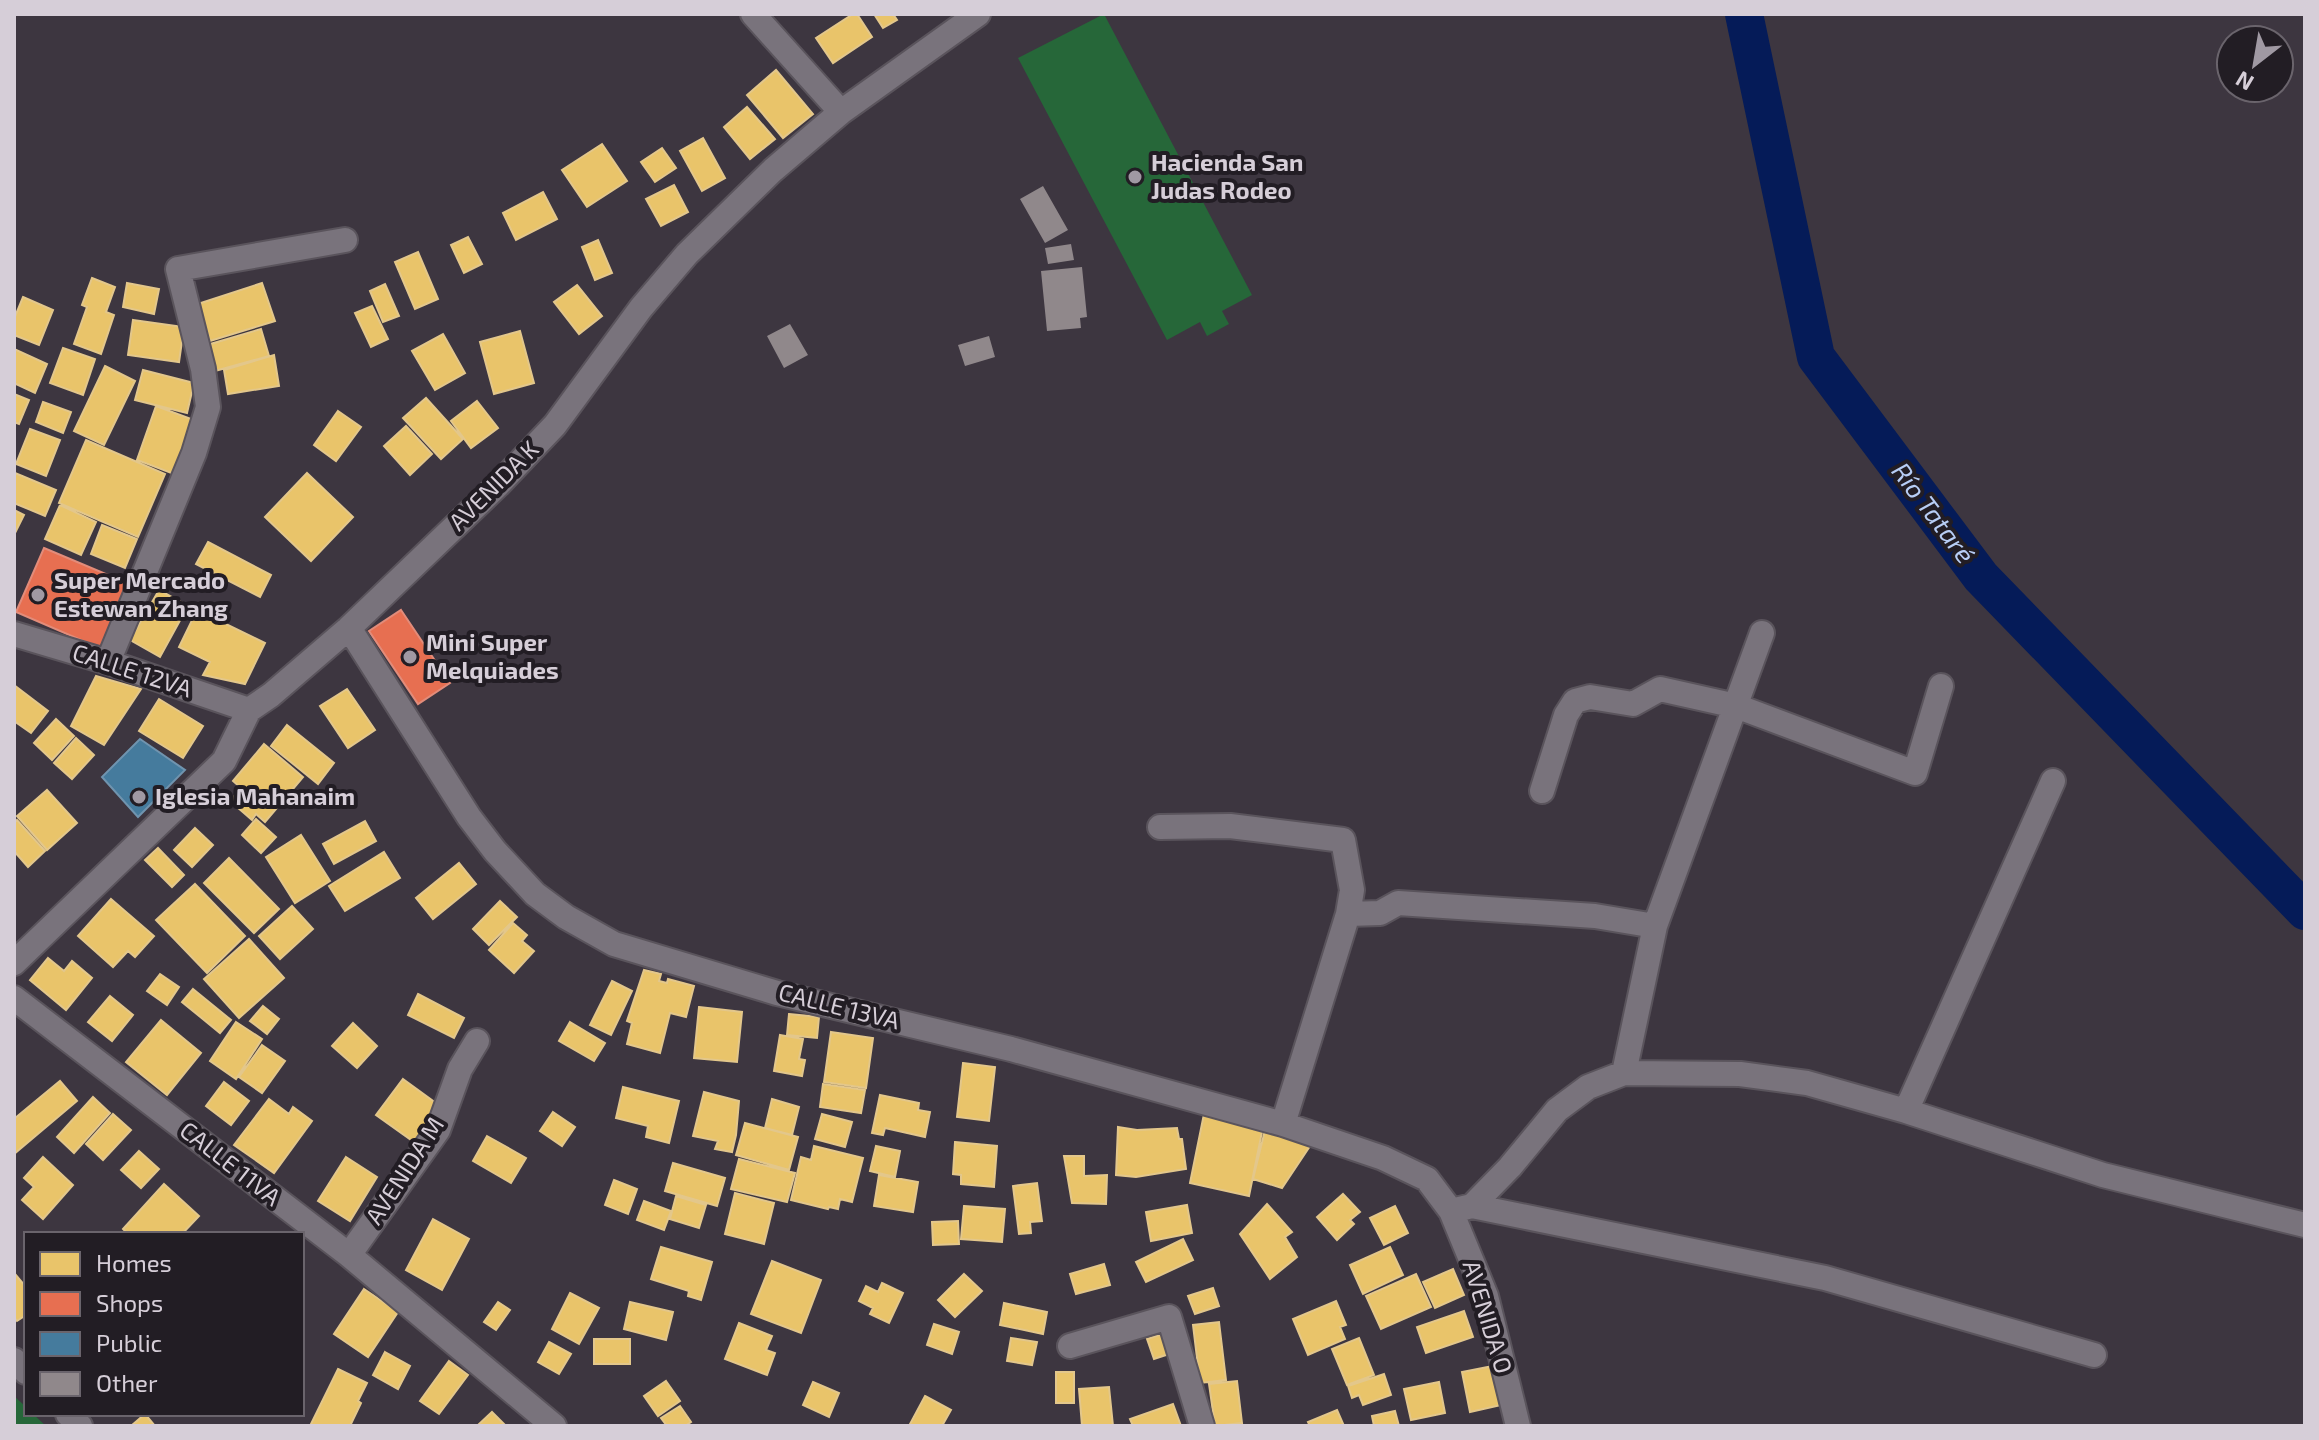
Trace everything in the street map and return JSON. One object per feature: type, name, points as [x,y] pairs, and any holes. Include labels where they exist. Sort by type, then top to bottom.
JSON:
[{"type":"street","points":[[753,14],[841,112]]},
{"type":"street","name":"AVENIDA K","points":[[14,963],[224,761],[249,710],[349,628],[498,485],[555,425],[641,308],[687,254],[773,170],[841,112],[978,14]]},
{"type":"street","points":[[108,662],[194,453],[208,407],[203,369],[178,269],[345,240]]},
{"type":"street","name":"CALLE 13VA","points":[[349,628],[469,817],[495,851],[535,894],[566,917],[614,944],[777,993],[1011,1049],[1283,1124],[1383,1158],[1427,1179],[1462,1208]]},
{"type":"street","points":[[1624,1073],[1655,926],[1762,633]]},
{"type":"street","name":"CALLE 12VA","points":[[14,634],[249,710]]},
{"type":"street","points":[[1542,791],[1566,715],[1575,701],[1590,697],[1633,704],[1660,689],[1736,706],[1915,773],[1941,686]]},
{"type":"street","points":[[1906,1111],[2053,781]]},
{"type":"street","points":[[1160,827],[1230,826],[1343,840],[1352,890],[1348,914],[1283,1124]]},
{"type":"street","points":[[1348,914],[1380,913],[1398,903],[1595,916],[1655,926]]},
{"type":"street","name":"CALLE 11VA","points":[[14,998],[349,1255],[554,1426]]},
{"type":"street","name":"AVENIDA M","points":[[349,1255],[438,1130],[460,1069],[477,1041]]},
{"type":"street","points":[[1462,1208],[1510,1167],[1557,1110],[1588,1087],[1624,1073],[1740,1074],[1807,1083],[1906,1111],[2103,1175],[2305,1225]]},
{"type":"street","points":[[1462,1208],[1825,1278],[2094,1355]]},
{"type":"street","name":"AVENIDA O","points":[[1462,1208],[1518,1426]]},
{"type":"street","points":[[1070,1346],[1169,1317],[1202,1426]]},
{"type":"green space","name":"Hacienda San Judas Rodeo","points":[[1104,14],[1252,295],[1222,311],[1229,324],[1207,336],[1200,322],[1167,340],[1018,58]]},
{"type":"green space","points":[[14,1396],[24,1405],[24,1416],[35,1416],[46,1426],[14,1426]]},
{"type":"building: Homes","points":[[857,14],[872,37],[833,63],[816,38]]},
{"type":"building: Homes","points":[[874,14],[893,14],[897,20],[883,28]]},
{"type":"building: Homes","points":[[776,70],[813,114],[783,138],[747,95]]},
{"type":"building: Homes","points":[[747,107],[775,139],[750,159],[724,127]]},
{"type":"building: Homes","points":[[703,138],[725,178],[702,191],[680,151]]},
{"type":"building: Homes","points":[[602,144],[627,181],[587,207],[562,170]]},
{"type":"building: Homes","points":[[662,148],[676,168],[655,182],[641,162]]},
{"type":"building: Homes","points":[[674,185],[688,212],[661,226],[646,199]]},
{"type":"building: Homes","points":[[543,192],[557,219],[516,240],[503,213]]},
{"type":"building: Homes","points":[[468,237],[482,264],[464,273],[451,245]]},
{"type":"building: Homes","points":[[598,240],[612,273],[595,280],[582,247]]},
{"type":"building: Homes","points":[[418,252],[438,299],[415,309],[395,262]]},
{"type":"building: Homes","points":[[92,278],[115,287],[106,312],[114,315],[101,354],[74,344],[87,307],[82,305]]},
{"type":"building: Homes","points":[[127,283],[159,289],[154,314],[123,307]]},
{"type":"building: Homes","points":[[262,283],[275,321],[210,341],[198,304]]},
{"type":"building: Homes","points":[[385,284],[399,316],[383,322],[370,291]]},
{"type":"building: Homes","points":[[577,285],[602,316],[579,334],[554,302]]},
{"type":"building: Homes","points":[[23,297],[53,310],[39,345],[14,335],[14,319]]},
{"type":"building: Homes","points":[[372,306],[388,339],[371,347],[355,313]]},
{"type":"building: Homes","points":[[133,320],[184,327],[179,362],[128,355]]},
{"type":"building: Homes","points":[[261,329],[269,356],[215,371],[207,345]]},
{"type":"building: Homes","points":[[520,331],[534,383],[494,394],[480,342]]},
{"type":"building: Homes","points":[[443,334],[465,373],[435,390],[412,351]]},
{"type":"building: Homes","points":[[63,348],[95,359],[83,395],[50,383]]},
{"type":"building: Homes","points":[[14,349],[47,364],[35,393],[14,383]]},
{"type":"building: Homes","points":[[274,355],[279,386],[228,394],[224,370]]},
{"type":"building: Homes","points":[[105,366],[135,381],[104,445],[74,431]]},
{"type":"building: Homes","points":[[143,370],[194,383],[187,413],[135,400]]},
{"type":"building: Homes","points":[[14,394],[29,400],[19,424],[14,422]]},
{"type":"building: Homes","points":[[426,398],[463,439],[441,459],[403,418]]},
{"type":"building: Homes","points":[[477,401],[498,428],[471,448],[451,421]]},
{"type":"building: Homes","points":[[43,402],[71,412],[63,433],[36,422]]},
{"type":"building: Homes","points":[[156,406],[194,420],[174,474],[137,460]]},
{"type":"building: Homes","points":[[338,411],[361,427],[336,461],[314,445]]},
{"type":"building: Homes","points":[[406,426],[432,454],[410,475],[384,446]]},
{"type":"building: Homes","points":[[30,429],[60,440],[46,476],[16,464]]},
{"type":"building: Homes","points":[[86,440],[165,474],[138,537],[59,503]]},
{"type":"building: Homes","points":[[15,473],[56,490],[45,516],[14,503]]},
{"type":"building: Homes","points":[[307,473],[353,517],[311,561],[265,517]]},
{"type":"building: Homes","points":[[60,505],[96,522],[81,555],[45,539]]},
{"type":"building: Homes","points":[[14,510],[24,515],[14,535]]},
{"type":"building: Homes","points":[[102,525],[137,539],[125,568],[91,554]]},
{"type":"building: Homes","points":[[208,542],[271,575],[260,597],[196,564]]},
{"type":"building: Homes","points":[[159,590],[188,606],[160,657],[130,640]]},
{"type":"building: Homes","points":[[197,610],[265,643],[245,684],[203,675],[210,662],[179,647]]},
{"type":"building: Homes","points":[[96,676],[141,689],[104,745],[71,726]]},
{"type":"building: Homes","points":[[14,685],[48,711],[31,733],[14,721]]},
{"type":"building: Homes","points":[[347,689],[375,730],[348,748],[320,706]]},
{"type":"building: Homes","points":[[159,699],[203,726],[183,758],[139,731]]},
{"type":"building: Homes","points":[[56,719],[74,736],[52,760],[34,743]]},
{"type":"building: Homes","points":[[287,725],[334,763],[318,784],[271,746]]},
{"type":"building: Homes","points":[[76,738],[94,755],[72,779],[54,763]]},
{"type":"building: Homes","points":[[264,744],[303,777],[265,822],[256,814],[252,820],[230,801],[241,788],[233,781]]},
{"type":"building: Homes","points":[[47,790],[77,823],[47,850],[17,816]]},
{"type":"building: Homes","points":[[256,819],[276,837],[261,853],[242,835]]},
{"type":"building: Homes","points":[[17,820],[45,851],[28,867],[14,851],[14,823]]},
{"type":"building: Homes","points":[[365,821],[376,841],[334,864],[323,844]]},
{"type":"building: Homes","points":[[195,828],[213,845],[192,867],[174,850]]},
{"type":"building: Homes","points":[[301,835],[330,881],[295,903],[266,857]]},
{"type":"building: Homes","points":[[158,848],[184,875],[172,887],[145,860]]},
{"type":"building: Homes","points":[[384,852],[400,878],[345,911],[329,886]]},
{"type":"building: Homes","points":[[229,858],[279,909],[254,933],[204,883]]},
{"type":"building: Homes","points":[[459,863],[476,884],[433,919],[416,898]]},
{"type":"building: Homes","points":[[195,884],[245,936],[207,973],[156,920]]},
{"type":"building: Homes","points":[[111,899],[154,936],[135,957],[128,951],[113,967],[78,936]]},
{"type":"building: Homes","points":[[500,901],[517,917],[489,945],[473,929]]},
{"type":"building: Homes","points":[[292,906],[313,929],[280,959],[259,936]]},
{"type":"building: Homes","points":[[513,923],[527,935],[522,941],[534,951],[514,973],[489,950]]},
{"type":"building: Homes","points":[[249,939],[284,978],[239,1018],[204,979]]},
{"type":"building: Homes","points":[[48,958],[64,971],[72,961],[92,978],[66,1010],[30,980]]},
{"type":"building: Homes","points":[[644,970],[661,974],[659,981],[667,983],[668,979],[694,986],[686,1017],[670,1013],[660,1053],[627,1044],[632,1023],[627,1021]]},
{"type":"building: Homes","points":[[160,974],[179,987],[167,1005],[147,991]]},
{"type":"building: Homes","points":[[612,981],[632,991],[611,1035],[590,1025]]},
{"type":"building: Homes","points":[[193,989],[231,1020],[220,1033],[182,1002]]},
{"type":"building: Homes","points":[[418,994],[464,1018],[454,1038],[408,1015]]},
{"type":"building: Homes","points":[[110,996],[133,1015],[112,1041],[88,1022]]},
{"type":"building: Homes","points":[[263,1006],[279,1019],[267,1034],[250,1021]]},
{"type":"building: Homes","points":[[699,1007],[742,1012],[737,1062],[694,1058]]},
{"type":"building: Homes","points":[[789,1014],[819,1017],[817,1038],[787,1035]]},
{"type":"building: Homes","points":[[161,1020],[201,1053],[167,1095],[126,1062]]},
{"type":"building: Homes","points":[[236,1022],[262,1039],[236,1079],[210,1061]]},
{"type":"building: Homes","points":[[570,1022],[605,1043],[594,1061],[559,1041]]},
{"type":"building: Homes","points":[[353,1023],[377,1046],[357,1068],[332,1046]]},
{"type":"building: Homes","points":[[831,1032],[873,1038],[866,1088],[824,1082]]},
{"type":"building: Homes","points":[[780,1035],[803,1039],[799,1059],[805,1060],[802,1076],[774,1071]]},
{"type":"building: Homes","points":[[262,1045],[285,1061],[262,1093],[239,1077]]},
{"type":"building: Homes","points":[[963,1063],[995,1067],[989,1121],[957,1117]]},
{"type":"building: Homes","points":[[403,1079],[440,1106],[414,1142],[376,1115]]},
{"type":"building: Homes","points":[[60,1081],[77,1101],[14,1154],[14,1119]]},
{"type":"building: Homes","points":[[224,1082],[249,1101],[231,1125],[206,1106]]},
{"type":"building: Homes","points":[[823,1084],[865,1090],[861,1113],[820,1107]]},
{"type":"building: Homes","points":[[623,1087],[679,1101],[669,1143],[646,1137],[648,1126],[616,1118]]},
{"type":"building: Homes","points":[[704,1092],[739,1101],[732,1152],[715,1149],[718,1141],[693,1136]]},
{"type":"building: Homes","points":[[880,1095],[919,1103],[918,1110],[930,1112],[925,1137],[885,1128],[883,1135],[872,1133]]},
{"type":"building: Homes","points":[[93,1097],[110,1113],[74,1153],[57,1137]]},
{"type":"building: Homes","points":[[269,1099],[289,1114],[293,1107],[312,1121],[274,1173],[234,1145]]},
{"type":"building: Homes","points":[[772,1099],[799,1107],[792,1135],[765,1128]]},
{"type":"building: Homes","points":[[553,1112],[575,1127],[562,1146],[540,1131]]},
{"type":"building: Homes","points":[[113,1114],[131,1130],[103,1160],[86,1144]]},
{"type":"building: Homes","points":[[822,1114],[852,1122],[845,1147],[815,1139]]},
{"type":"building: Homes","points":[[1204,1114],[1263,1127],[1249,1196],[1190,1183]]},
{"type":"building: Homes","points":[[745,1123],[798,1137],[789,1170],[736,1155]]},
{"type":"building: Homes","points":[[1118,1127],[1137,1130],[1177,1128],[1179,1139],[1182,1139],[1186,1169],[1136,1177],[1116,1175]]},
{"type":"building: Homes","points":[[1265,1130],[1310,1146],[1282,1188],[1253,1179]]},
{"type":"building: Homes","points":[[487,1136],[526,1158],[511,1183],[473,1161]]},
{"type":"building: Homes","points":[[955,1142],[997,1146],[994,1187],[961,1184],[961,1175],[953,1174]]},
{"type":"building: Homes","points":[[814,1146],[863,1158],[852,1202],[840,1199],[838,1209],[828,1209],[791,1200],[801,1157],[811,1160]]},
{"type":"building: Homes","points":[[876,1146],[900,1151],[895,1177],[870,1171]]},
{"type":"building: Homes","points":[[139,1151],[159,1169],[141,1188],[121,1170]]},
{"type":"building: Homes","points":[[1064,1156],[1084,1156],[1084,1176],[1107,1175],[1106,1204],[1072,1203]]},
{"type":"building: Homes","points":[[43,1157],[73,1185],[43,1219],[22,1200],[34,1187],[24,1178]]},
{"type":"building: Homes","points":[[346,1157],[377,1177],[350,1221],[318,1201]]},
{"type":"building: Homes","points":[[739,1159],[795,1173],[787,1202],[731,1189]]},
{"type":"building: Homes","points":[[673,1163],[725,1178],[717,1206],[665,1191]]},
{"type":"building: Homes","points":[[879,1175],[918,1182],[913,1212],[874,1206]]},
{"type":"building: Homes","points":[[614,1180],[637,1189],[628,1214],[605,1205]]},
{"type":"building: Homes","points":[[1037,1183],[1042,1221],[1030,1222],[1031,1233],[1019,1234],[1013,1186]]},
{"type":"building: Homes","points":[[164,1184],[199,1216],[184,1232],[126,1232],[123,1229]]},
{"type":"building: Homes","points":[[735,1193],[774,1203],[764,1244],[725,1234]]},
{"type":"building: Homes","points":[[1343,1194],[1360,1212],[1350,1220],[1354,1224],[1337,1240],[1317,1217]]},
{"type":"building: Homes","points":[[676,1196],[706,1205],[699,1228],[670,1219]]},
{"type":"building: Homes","points":[[644,1201],[671,1211],[664,1230],[637,1220]]},
{"type":"building: Homes","points":[[1267,1204],[1292,1232],[1285,1237],[1297,1257],[1270,1279],[1240,1234]]},
{"type":"building: Homes","points":[[1187,1205],[1192,1233],[1151,1241],[1146,1212]]},
{"type":"building: Homes","points":[[964,1206],[1005,1209],[1002,1242],[961,1239]]},
{"type":"building: Homes","points":[[1395,1206],[1408,1233],[1384,1245],[1370,1218]]},
{"type":"building: Homes","points":[[433,1219],[469,1239],[442,1290],[406,1270]]},
{"type":"building: Homes","points":[[958,1221],[959,1244],[933,1245],[932,1222]]},
{"type":"building: Homes","points":[[1183,1239],[1193,1260],[1146,1282],[1136,1262]]},
{"type":"building: Homes","points":[[661,1247],[712,1262],[701,1300],[688,1296],[689,1291],[651,1279]]},
{"type":"building: Homes","points":[[1390,1247],[1403,1275],[1363,1294],[1350,1265]]},
{"type":"building: Homes","points":[[772,1261],[821,1280],[801,1333],[751,1314]]},
{"type":"building: Homes","points":[[1104,1264],[1110,1285],[1076,1294],[1070,1274]]},
{"type":"building: Homes","points":[[1453,1269],[1464,1295],[1435,1308],[1423,1282]]},
{"type":"building: Homes","points":[[15,1274],[24,1285],[24,1316],[17,1321],[14,1317]]},
{"type":"building: Homes","points":[[964,1274],[982,1291],[955,1317],[938,1300]]},
{"type":"building: Homes","points":[[1416,1274],[1431,1307],[1381,1329],[1366,1296]]},
{"type":"building: Homes","points":[[882,1283],[903,1293],[889,1323],[870,1314],[873,1308],[859,1301],[866,1286],[878,1292]]},
{"type":"building: Homes","points":[[1213,1288],[1219,1306],[1195,1314],[1188,1296]]},
{"type":"building: Homes","points":[[364,1289],[398,1312],[368,1357],[334,1334]]},
{"type":"building: Homes","points":[[570,1293],[599,1308],[579,1344],[552,1329]]},
{"type":"building: Homes","points":[[1336,1301],[1346,1325],[1340,1327],[1345,1339],[1308,1355],[1293,1319]]},
{"type":"building: Homes","points":[[498,1302],[510,1310],[496,1330],[484,1322]]},
{"type":"building: Homes","points":[[630,1302],[673,1312],[666,1340],[624,1329]]},
{"type":"building: Homes","points":[[1004,1303],[1047,1312],[1043,1334],[1000,1325]]},
{"type":"building: Homes","points":[[1464,1311],[1473,1337],[1426,1353],[1417,1327]]},
{"type":"building: Homes","points":[[1219,1322],[1226,1380],[1200,1383],[1193,1325]]},
{"type":"building: Homes","points":[[739,1323],[772,1336],[766,1350],[775,1353],[767,1375],[725,1359]]},
{"type":"building: Homes","points":[[934,1324],[959,1332],[952,1354],[927,1345]]},
{"type":"building: Homes","points":[[1165,1333],[1172,1353],[1154,1359],[1147,1339]]},
{"type":"building: Homes","points":[[1011,1338],[1037,1342],[1032,1365],[1007,1361]]},
{"type":"building: Homes","points":[[1359,1338],[1374,1375],[1347,1385],[1332,1349]]},
{"type":"building: Homes","points":[[594,1339],[630,1339],[630,1364],[594,1364]]},
{"type":"building: Homes","points":[[549,1342],[571,1354],[559,1374],[538,1362]]},
{"type":"building: Homes","points":[[385,1352],[410,1366],[398,1389],[373,1375]]},
{"type":"building: Homes","points":[[449,1361],[468,1375],[439,1414],[420,1401]]},
{"type":"building: Homes","points":[[1493,1366],[1501,1405],[1470,1412],[1462,1372]]},
{"type":"building: Homes","points":[[338,1369],[367,1383],[350,1426],[310,1426]]},
{"type":"building: Homes","points":[[1056,1372],[1074,1372],[1074,1403],[1056,1403]]},
{"type":"building: Homes","points":[[1384,1374],[1391,1395],[1363,1405],[1359,1395],[1352,1398],[1348,1386]]},
{"type":"building: Homes","points":[[666,1381],[680,1401],[658,1416],[644,1396]]},
{"type":"building: Homes","points":[[1237,1381],[1242,1423],[1215,1426],[1209,1384]]},
{"type":"building: Homes","points":[[813,1382],[839,1393],[829,1417],[803,1405]]},
{"type":"building: Homes","points":[[1439,1382],[1445,1413],[1411,1420],[1404,1389]]},
{"type":"building: Homes","points":[[1109,1387],[1113,1426],[1082,1426],[1079,1389]]},
{"type":"building: Homes","points":[[925,1396],[951,1410],[942,1426],[909,1426]]},
{"type":"building: Homes","points":[[1173,1404],[1181,1426],[1133,1426],[1130,1419]]},
{"type":"building: Homes","points":[[680,1406],[691,1422],[685,1426],[667,1426],[661,1418]]},
{"type":"building: Homes","points":[[1337,1410],[1344,1426],[1310,1426],[1308,1422]]},
{"type":"building: Homes","points":[[1395,1411],[1399,1426],[1374,1426],[1372,1416]]},
{"type":"building: Homes","points":[[492,1412],[506,1426],[477,1426]]},
{"type":"building: Homes","points":[[147,1416],[155,1426],[131,1426]]},
{"type":"building: Shops","points":[[44,548],[132,585],[104,650],[16,612]]},
{"type":"building: Shops","name":"Mini Super Melquiades","points":[[401,610],[450,683],[418,704],[369,631]]},
{"type":"building: Public","name":"Iglesia Mahanaim","points":[[140,739],[185,770],[138,817],[102,777]]},
{"type":"building: Other","points":[[1043,186],[1068,230],[1045,243],[1020,199]]},
{"type":"building: Other","points":[[1071,244],[1074,260],[1048,264],[1045,248]]},
{"type":"building: Other","points":[[1082,267],[1087,317],[1080,318],[1081,328],[1047,331],[1041,271]]},
{"type":"building: Other","points":[[790,324],[808,355],[784,368],[767,336]]},
{"type":"building: Other","points":[[989,336],[995,357],[965,366],[958,345]]},
{"type":"waterway","name":"Río Tataré","points":[[1744,14],[1816,357],[1981,577],[2305,911]]},
{"type":"place","name":"Hacienda San Judas Rodeo","points":[[1135,177]]},
{"type":"place","name":"Super Mercado Estewan Zhang","points":[[38,595]]},
{"type":"place","name":"Mini Super Melquiades","points":[[410,657]]},
{"type":"place","name":"Iglesia Mahanaim","points":[[139,797]]}]
